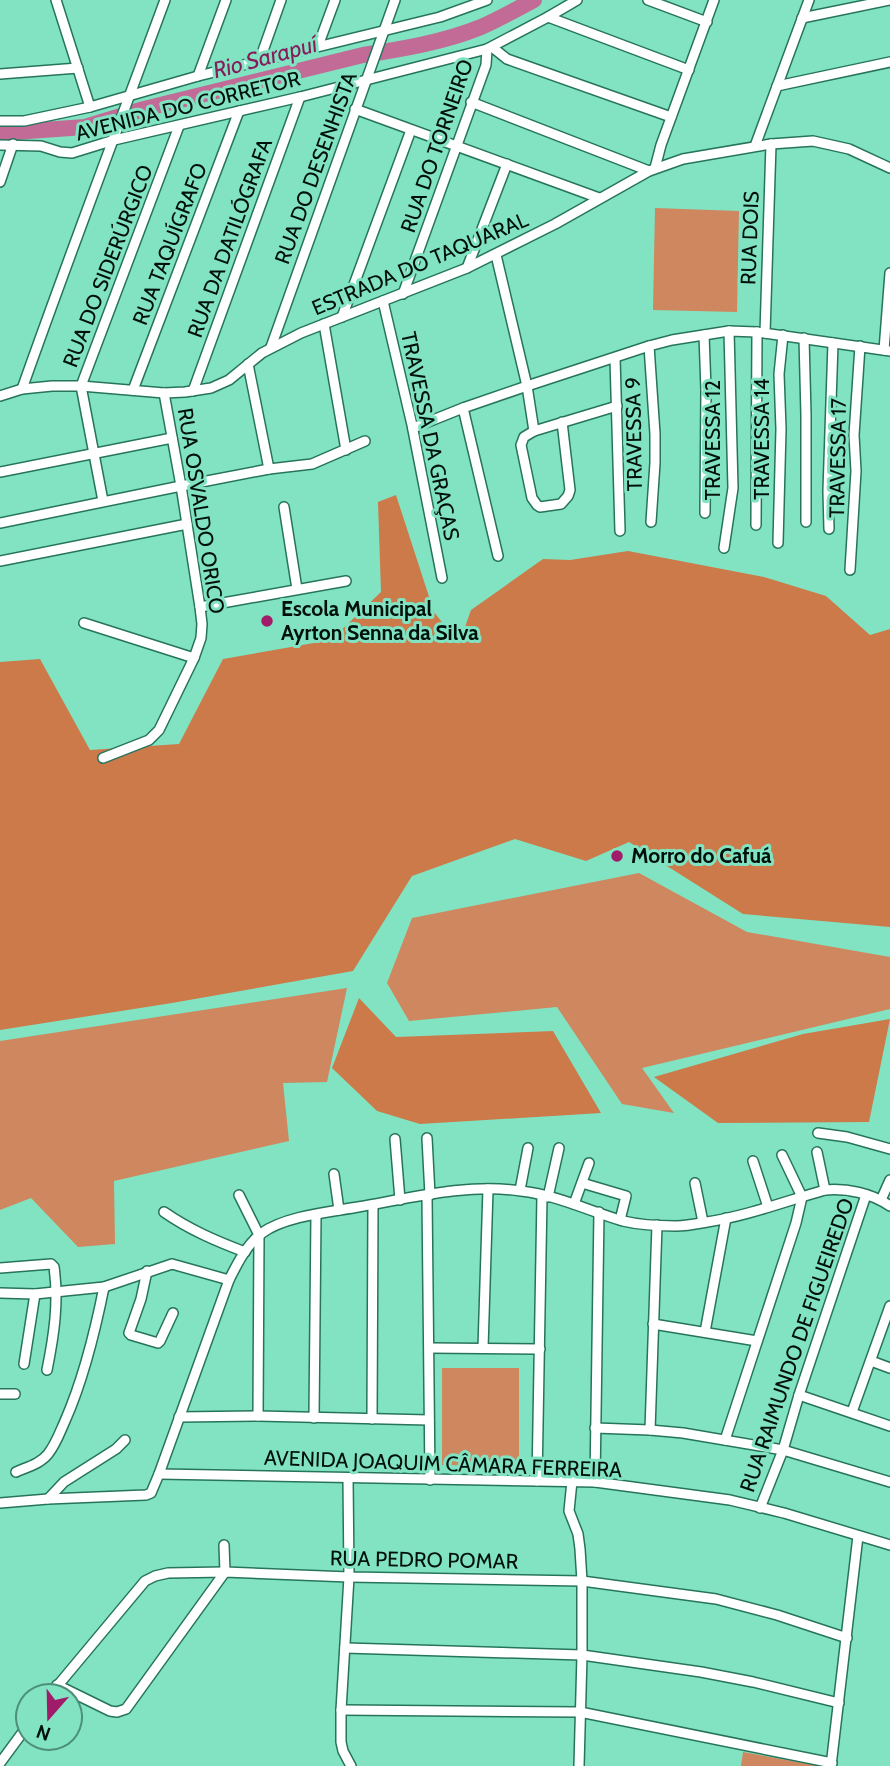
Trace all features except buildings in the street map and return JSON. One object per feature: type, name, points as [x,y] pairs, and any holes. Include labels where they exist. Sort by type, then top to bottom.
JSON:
[{"type":"street","points":[[56,0],[90,107]]},
{"type":"street","points":[[22,389],[165,0]]},
{"type":"street","points":[[198,76],[226,0]]},
{"type":"street","points":[[259,62],[281,0]]},
{"type":"street","points":[[318,46],[335,0]]},
{"type":"street","name":"RUA DO DESENHISTA","points":[[271,347],[395,0]]},
{"type":"street","name":"AVENIDA DO CORRETOR","points":[[0,121],[24,121],[90,107],[198,76],[440,17],[487,0]]},
{"type":"street","name":"AVENIDA DO CORRETOR","points":[[0,145],[41,146],[72,153],[115,136],[179,126],[300,97],[490,48],[577,0]]},
{"type":"street","points":[[648,0],[706,22]]},
{"type":"street","points":[[471,102],[652,169],[714,0]]},
{"type":"street","points":[[755,146],[809,0]]},
{"type":"street","points":[[802,18],[890,0]]},
{"type":"street","points":[[548,17],[689,70]]},
{"type":"street","points":[[490,48],[508,59],[671,117]]},
{"type":"street","name":"RUA DO TORNEIRO","points":[[404,294],[490,48]]},
{"type":"street","points":[[778,86],[890,62]]},
{"type":"street","points":[[0,74],[78,68]]},
{"type":"street","name":"RUA DA DATILÓGRAFA","points":[[193,391],[300,97]]},
{"type":"street","points":[[355,109],[600,198]]},
{"type":"street","name":"RUA TAQUÍGRAFO","points":[[133,390],[239,111]]},
{"type":"street","name":"RUA DO SIDERÚRGICO","points":[[103,502],[82,386],[179,126]]},
{"type":"street","points":[[342,317],[411,130]]},
{"type":"street","name":"ESTRADA DO TAQUARAL","points":[[0,396],[22,389],[82,386],[164,393],[211,388],[229,380],[271,347],[496,255],[652,169],[683,159],[755,146],[813,141],[849,149],[890,168]]},
{"type":"street","points":[[0,183],[13,144]]},
{"type":"street","name":"RUA DOIS","points":[[756,525],[761,332],[771,144]]},
{"type":"street","points":[[467,268],[507,164]]},
{"type":"street","points":[[496,255],[527,386],[534,431]]},
{"type":"street","points":[[413,428],[527,386],[672,340],[729,331],[761,332],[887,350],[890,273]]},
{"type":"street","name":"TRAVESSA DA GRAÇAS","points":[[383,301],[413,428],[442,578]]},
{"type":"street","points":[[324,324],[346,450]]},
{"type":"street","name":"TRAVESSA 12","points":[[724,548],[733,488],[729,331]]},
{"type":"street","points":[[704,335],[705,513]]},
{"type":"street","name":"TRAVESSA 14","points":[[778,542],[781,429],[779,374],[783,335]]},
{"type":"street","points":[[803,338],[806,522]]},
{"type":"street","points":[[829,529],[833,343]]},
{"type":"street","name":"TRAVESSA 9","points":[[649,346],[655,443],[651,522]]},
{"type":"street","name":"TRAVESSA 17","points":[[850,570],[860,346]]},
{"type":"street","points":[[615,358],[620,531]]},
{"type":"street","points":[[248,364],[269,469]]},
{"type":"street","name":"RUA OSVALDO ORICO","points":[[103,758],[149,740],[159,730],[201,638],[200,607],[164,393]]},
{"type":"street","points":[[562,422],[570,490],[561,504],[543,507],[537,505],[532,498],[522,450],[524,437],[534,431],[562,422],[617,406]]},
{"type":"street","points":[[463,408],[498,556]]},
{"type":"street","points":[[0,471],[172,438]]},
{"type":"street","points":[[0,523],[269,469],[312,464],[365,441]]},
{"type":"street","points":[[284,507],[298,589]]},
{"type":"street","points":[[0,561],[187,524]]},
{"type":"street","points":[[200,607],[346,581]]},
{"type":"street","points":[[84,623],[194,657]]},
{"type":"street","points":[[818,1133],[847,1137],[890,1149]]},
{"type":"street","points":[[427,1138],[430,1480]]},
{"type":"street","points":[[394,1139],[401,1199]]},
{"type":"street","points":[[520,1190],[528,1148]]},
{"type":"street","points":[[537,1481],[545,1196],[558,1148]]},
{"type":"street","points":[[817,1152],[825,1190]]},
{"type":"street","points":[[725,1440],[791,1241],[802,1197],[782,1155]]},
{"type":"street","points":[[753,1161],[768,1207]]},
{"type":"street","points":[[574,1204],[589,1163]]},
{"type":"street","points":[[334,1174],[339,1210]]},
{"type":"street","points":[[881,1200],[890,1181]]},
{"type":"street","points":[[582,1183],[626,1196],[620,1220]]},
{"type":"street","points":[[695,1183],[703,1222]]},
{"type":"street","points":[[483,1348],[488,1189]]},
{"type":"street","points":[[0,1503],[151,1493],[229,1280],[245,1252],[259,1235],[281,1223],[401,1199],[488,1189],[520,1190],[574,1204],[620,1220],[656,1226],[686,1226],[726,1218],[825,1190],[841,1189],[866,1195],[890,1206]]},
{"type":"street","points":[[239,1195],[259,1235],[258,1416]]},
{"type":"street","name":"RUA RAIMUNDO DE FIGUEIREDO","points":[[760,1508],[783,1450],[866,1195]]},
{"type":"street","points":[[372,1419],[373,1205]]},
{"type":"street","points":[[164,1212],[183,1226],[245,1252]]},
{"type":"street","points":[[595,1482],[598,1212]]},
{"type":"street","points":[[314,1418],[316,1215]]},
{"type":"street","points":[[705,1332],[726,1218]]},
{"type":"street","points":[[650,1430],[656,1226]]},
{"type":"street","points":[[0,1293],[35,1294],[104,1287],[172,1264],[229,1280]]},
{"type":"street","points":[[0,1268],[53,1265],[57,1292],[55,1332],[47,1370]]},
{"type":"street","points":[[147,1271],[131,1335],[158,1343],[173,1313]]},
{"type":"street","points":[[16,1472],[40,1462],[56,1442],[73,1403],[91,1345],[104,1287]]},
{"type":"street","points":[[24,1364],[35,1294]]},
{"type":"street","points":[[852,1412],[890,1306]]},
{"type":"street","points":[[653,1324],[757,1341]]},
{"type":"street","points":[[430,1348],[540,1349]]},
{"type":"street","points":[[871,1361],[890,1368]]},
{"type":"street","points":[[0,1394],[16,1394]]},
{"type":"street","points":[[799,1395],[890,1426]]},
{"type":"street","points":[[178,1417],[429,1419]]},
{"type":"street","points":[[596,1428],[650,1430],[783,1450],[890,1482]]},
{"type":"street","points":[[48,1499],[64,1482],[116,1449],[125,1440]]},
{"type":"street","name":"AVENIDA JOAQUIM CÂMARA FERREIRA","points":[[159,1475],[595,1482],[719,1499],[784,1513],[890,1545]]},
{"type":"street","points":[[348,1478],[349,1577],[341,1742],[342,1751],[351,1766]]},
{"type":"street","points":[[572,1481],[569,1511],[579,1541],[582,1581],[579,1766]]},
{"type":"street","points":[[341,1710],[580,1712],[831,1765],[858,1536]]},
{"type":"street","points":[[84,1698],[110,1711],[126,1709],[225,1572],[224,1545]]},
{"type":"street","name":"RUA PEDRO POMAR","points":[[60,1682],[145,1581],[168,1573],[225,1572],[582,1581],[735,1604],[847,1638]]},
{"type":"street","points":[[345,1648],[582,1655],[714,1674],[839,1703]]},
{"type":"street","points":[[0,1765],[14,1745]]},
{"type":"shaded area","points":[[655,208],[739,211],[737,312],[653,310]]},
{"type":"shaded area","points":[[396,495],[434,612],[459,644],[471,610],[543,559],[570,560],[628,551],[764,577],[826,596],[870,635],[890,629],[890,927],[743,914],[629,842],[586,861],[515,839],[412,876],[353,971],[0,1030],[0,662],[40,659],[90,750],[179,744],[223,659],[331,640],[381,592],[378,502]]},
{"type":"shaded area","points":[[639,873],[747,932],[890,957],[890,1009],[642,1068],[674,1113],[622,1104],[557,1007],[409,1021],[387,983],[412,918]]},
{"type":"shaded area","points":[[347,988],[327,1082],[283,1083],[289,1141],[114,1181],[115,1244],[78,1247],[31,1198],[0,1210],[0,1041]]},
{"type":"shaded area","points":[[359,998],[396,1037],[553,1031],[601,1113],[420,1124],[377,1111],[332,1068]]},
{"type":"shaded area","points":[[890,1019],[869,1122],[718,1123],[654,1077],[803,1034]]},
{"type":"shaded area","points":[[442,1368],[519,1368],[519,1466],[442,1465]]},
{"type":"shaded area","points":[[743,1752],[819,1766],[741,1766]]},
{"type":"waterway","name":"Rio Sarapuí","points":[[0,133],[85,127],[144,109],[363,55],[438,41],[481,27],[534,0]]},
{"type":"place","name":"Escola Municipal Ayrton Senna da Silva","points":[[267,621]]},
{"type":"place","name":"Morro do Cafuá","points":[[617,856]]}]
